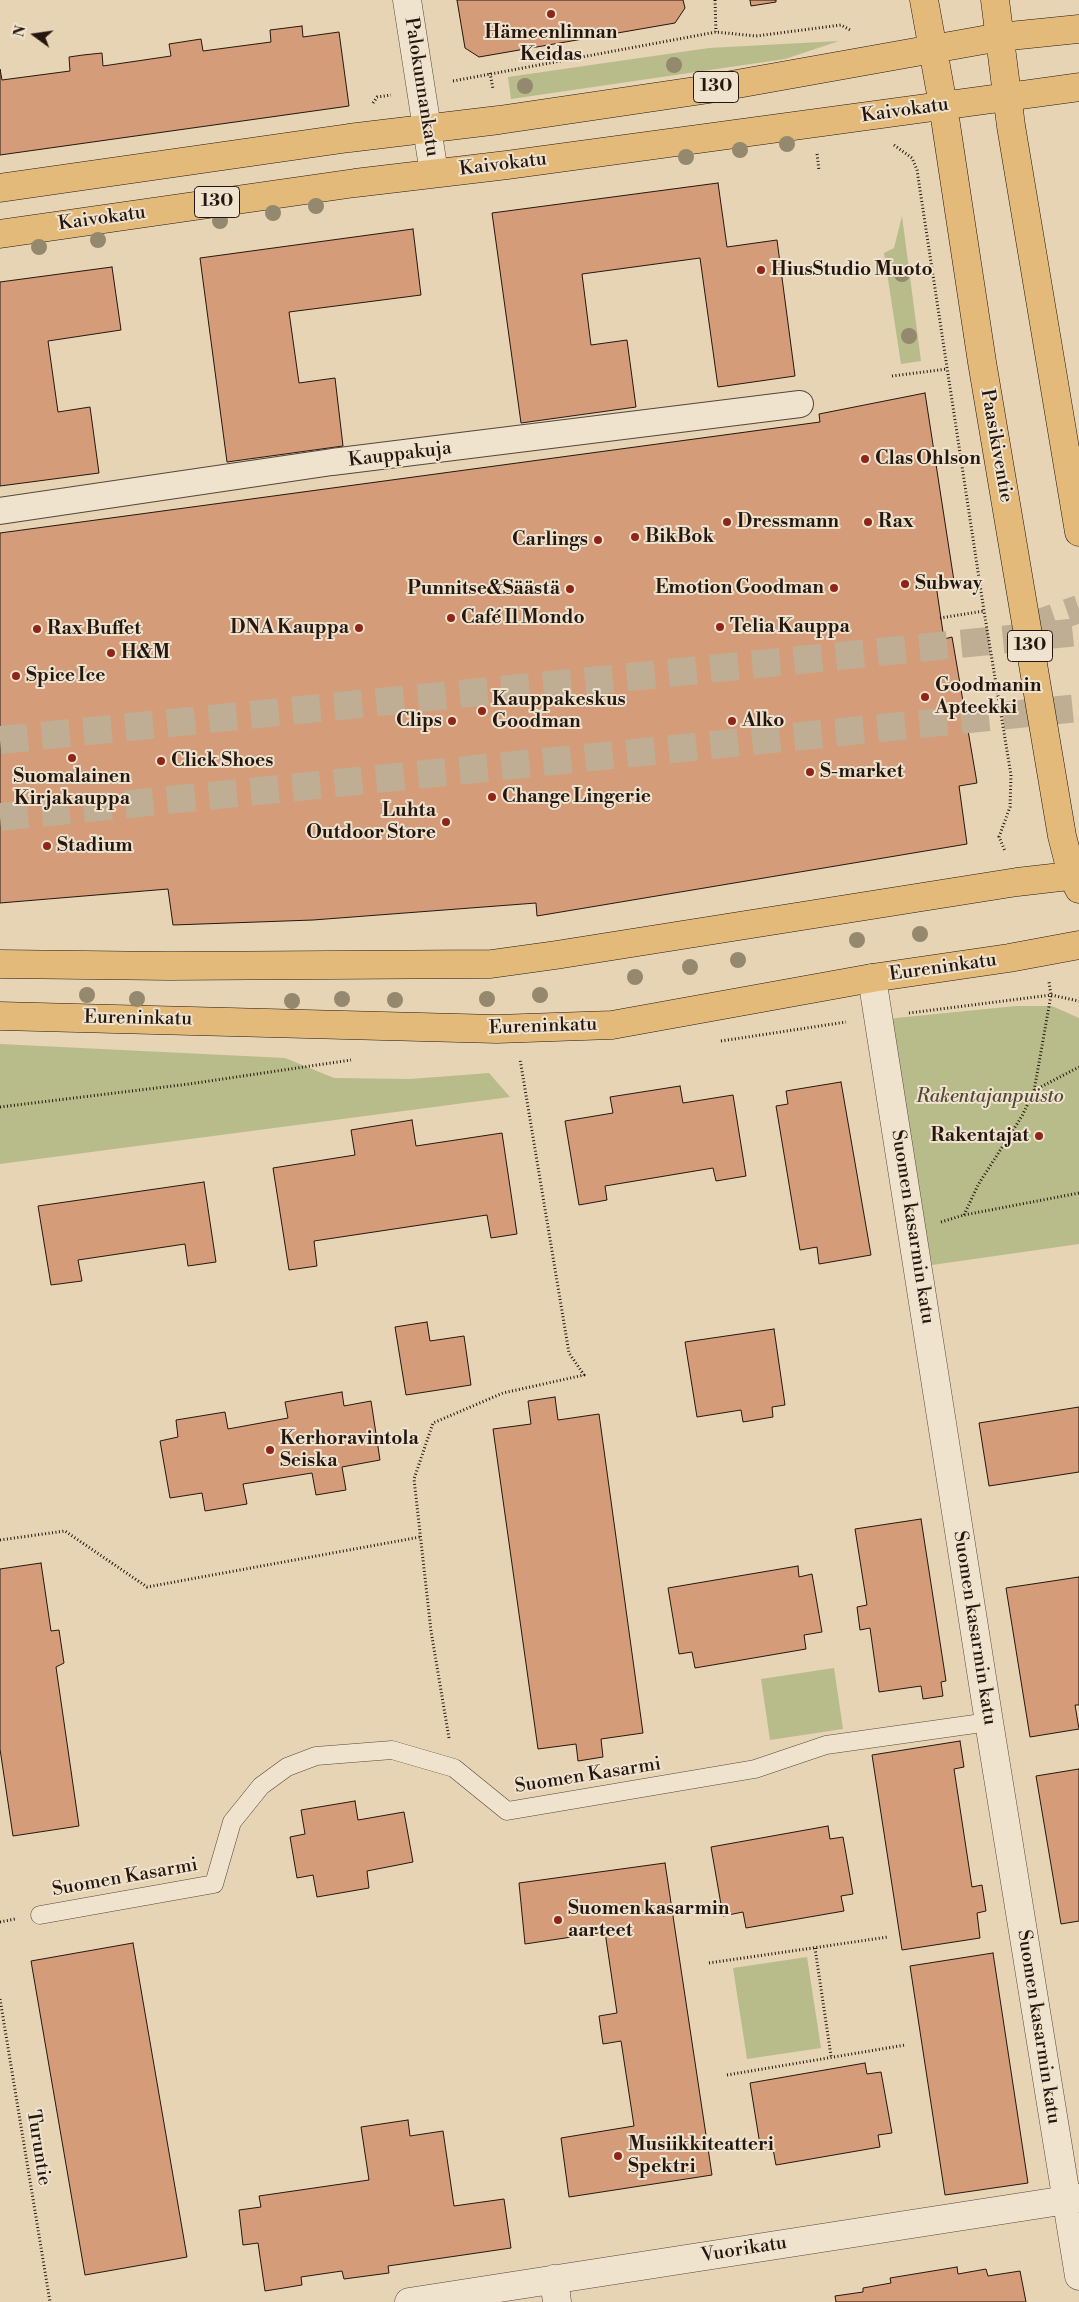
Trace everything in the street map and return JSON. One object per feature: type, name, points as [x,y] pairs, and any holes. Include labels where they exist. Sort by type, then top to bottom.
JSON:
[{"type":"main road","name":"Paasikiventie","points":[[924,0],[943,105],[982,362],[1061,826],[1077,880]]},
{"type":"main road","points":[[995,0],[1007,97],[1079,532]]},
{"type":"main road","points":[[1000,37],[1079,29]]},
{"type":"main road","name":"130","points":[[0,188],[700,90],[1000,37]]},
{"type":"main road","name":"Kaivokatu","points":[[0,234],[206,204],[1079,87]]},
{"type":"main road","points":[[0,964],[169,966],[491,964],[1017,882],[1077,880]]},
{"type":"main road","name":"Eureninkatu","points":[[0,1016],[497,1029],[612,1025],[872,978],[1008,958],[1079,945]]},
{"type":"street","name":"Palokunnankatu","points":[[407,0],[434,173]]},
{"type":"street","name":"Kauppakuja","points":[[0,511],[332,462],[800,404]]},
{"type":"street","name":"Suomen kasarmin katu","points":[[872,978],[988,1722],[1073,2199],[1079,2276]]},
{"type":"street","name":"Vuorikatu","points":[[409,2302],[556,2291],[1073,2199]]},
{"type":"lane","name":"Suomen Kasarmi","points":[[40,1915],[214,1884],[232,1822],[261,1786],[288,1767],[316,1756],[392,1750],[454,1768],[507,1811],[755,1769],[826,1746],[988,1722]]},
{"type":"path","points":[[377,97],[422,90],[465,77],[716,32],[715,0]]},
{"type":"path","name":"Paasikiventie","points":[[890,144],[902,149],[912,158],[917,170],[984,611],[1011,775],[1010,807],[999,837]]},
{"type":"path","points":[[816,154],[819,171]]},
{"type":"path","points":[[892,376],[947,368]]},
{"type":"path","points":[[940,618],[984,611]]},
{"type":"path","points":[[964,1215],[978,1185],[1022,1116],[1034,1090],[1051,995],[1079,1001]]},
{"type":"path","points":[[454,1768],[431,1631],[414,1479],[432,1423],[503,1393],[584,1375],[569,1353],[518,1052]]},
{"type":"path","points":[[1034,1090],[1079,1068]]},
{"type":"path","points":[[912,1230],[964,1215],[1079,1193]]},
{"type":"path","points":[[0,1540],[65,1531],[147,1587],[420,1537]]},
{"type":"path","points":[[709,1963],[888,1937]]},
{"type":"path","points":[[815,1948],[831,2056]]},
{"type":"path","name":"Turuntie","points":[[0,1999],[50,2302]]},
{"type":"path","points":[[727,2075],[905,2045]]},
{"type":"green space","points":[[839,41],[785,59],[511,99],[508,77],[709,48]]},
{"type":"green space","points":[[902,216],[921,361],[901,364],[884,253],[894,248]]},
{"type":"green space","name":"Rakentajanpuisto","points":[[1016,1006],[1052,1006],[1079,1018],[1079,1244],[932,1265],[886,1019]]},
{"type":"green space","points":[[0,1044],[285,1058],[334,1078],[410,1079],[489,1073],[510,1097],[0,1164]]},
{"type":"green space","points":[[834,1668],[843,1729],[770,1740],[761,1679]]},
{"type":"green space","points":[[807,1957],[821,2048],[747,2059],[733,1968]]},
{"type":"building","points":[[457,0],[683,0],[685,8],[675,23],[479,57],[465,48]]},
{"type":"building","points":[[750,0],[776,0],[776,2],[751,6]]},
{"type":"building","points":[[302,26],[303,37],[339,32],[349,106],[0,155],[0,69],[2,80],[70,71],[69,57],[102,53],[103,66],[171,56],[169,44],[201,39],[203,51],[271,42],[270,30]]},
{"type":"building","points":[[718,183],[727,247],[777,240],[795,376],[718,387],[700,258],[582,274],[591,345],[627,340],[636,407],[521,423],[492,213]]},
{"type":"building","points":[[413,229],[421,295],[289,312],[299,383],[335,378],[343,446],[227,462],[200,258]]},
{"type":"building","points":[[112,267],[121,330],[48,341],[58,412],[90,407],[99,473],[0,486],[0,282]]},
{"type":"building","name":"Kauppakeskus Goodman","points":[[925,393],[954,581],[936,585],[944,639],[952,637],[977,783],[959,786],[967,844],[537,916],[536,903],[313,920],[173,925],[168,889],[0,903],[0,533],[820,422],[819,414]]},
{"type":"building","points":[[841,1082],[871,1255],[819,1264],[817,1247],[800,1250],[776,1106],[788,1104],[786,1091]]},
{"type":"building","points":[[680,1086],[683,1103],[733,1095],[746,1176],[716,1181],[713,1168],[605,1186],[607,1200],[579,1205],[565,1121],[613,1113],[610,1097]]},
{"type":"building","points":[[412,1120],[416,1146],[502,1133],[517,1234],[491,1238],[487,1215],[314,1241],[317,1266],[289,1270],[273,1168],[355,1155],[351,1130]]},
{"type":"building","points":[[204,1182],[216,1262],[188,1266],[185,1244],[78,1260],[82,1281],[51,1285],[38,1206]]},
{"type":"building","points":[[427,1322],[430,1341],[464,1336],[471,1385],[406,1395],[395,1327]]},
{"type":"building","points":[[774,1329],[785,1405],[772,1407],[773,1417],[743,1422],[741,1410],[697,1417],[685,1342]]},
{"type":"building","name":"Kerhoravintola Seiska","points":[[342,1392],[344,1406],[371,1401],[380,1460],[342,1467],[346,1490],[316,1495],[312,1473],[243,1484],[247,1504],[205,1511],[202,1493],[170,1498],[160,1441],[178,1437],[176,1420],[225,1412],[228,1429],[288,1418],[285,1402]]},
{"type":"building","points":[[555,1397],[558,1420],[599,1414],[643,1733],[601,1739],[603,1757],[578,1761],[576,1744],[538,1749],[493,1429],[531,1424],[528,1401]]},
{"type":"building","points":[[1079,1407],[1079,1472],[989,1486],[979,1423]]},
{"type":"building","points":[[921,1519],[946,1681],[941,1682],[943,1696],[923,1699],[921,1686],[879,1692],[870,1628],[860,1630],[857,1607],[867,1605],[855,1529]]},
{"type":"building","points":[[41,1563],[51,1631],[59,1630],[64,1663],[56,1667],[79,1826],[13,1836],[0,1749],[0,1569]]},
{"type":"building","points":[[798,1566],[799,1577],[812,1574],[822,1632],[804,1635],[806,1649],[695,1668],[692,1652],[679,1654],[668,1588]]},
{"type":"building","points":[[1079,1577],[1079,1705],[1075,1705],[1079,1729],[1030,1737],[1006,1588]]},
{"type":"building","points":[[960,1741],[964,1767],[954,1769],[972,1887],[982,1885],[986,1911],[977,1913],[980,1938],[902,1950],[872,1755]]},
{"type":"building","points":[[1079,1769],[1079,1921],[1061,1924],[1036,1776]]},
{"type":"building","points":[[355,1801],[358,1820],[404,1812],[413,1862],[367,1871],[369,1888],[317,1897],[313,1875],[297,1878],[290,1837],[305,1834],[301,1810]]},
{"type":"building","points":[[828,1826],[830,1839],[843,1837],[853,1894],[841,1896],[844,1911],[746,1928],[743,1912],[723,1916],[711,1847]]},
{"type":"building","points":[[665,1863],[712,2175],[569,2197],[561,2138],[634,2126],[621,2041],[603,2044],[599,2016],[617,2013],[605,1932],[525,1944],[519,1883]]},
{"type":"building","points":[[133,1943],[187,2257],[85,2275],[31,1961]]},
{"type":"building","points":[[993,1953],[1028,2183],[945,2195],[910,1966]]},
{"type":"building","points":[[865,2063],[867,2074],[881,2072],[892,2133],[878,2135],[880,2147],[776,2165],[773,2149],[761,2151],[750,2083]]},
{"type":"building","points":[[408,2120],[410,2136],[443,2131],[454,2206],[504,2199],[511,2248],[388,2266],[389,2273],[344,2279],[342,2271],[301,2277],[302,2285],[265,2291],[258,2243],[243,2245],[239,2210],[261,2207],[259,2196],[369,2180],[361,2127]]},
{"type":"building","points":[[957,2267],[958,2274],[986,2269],[988,2276],[1020,2271],[1026,2302],[836,2302],[835,2296],[863,2292],[863,2288],[891,2283],[890,2278]]},
{"type":"tunnel","points":[[1028,627],[1079,609]]},
{"type":"tunnel","points":[[0,740],[1079,632]]},
{"type":"tunnel","points":[[0,817],[1079,708]]},
{"type":"place","name":"Hämeenlinnan Keidas","points":[[551,14]]},
{"type":"place","name":"HiusStudio Muoto","points":[[761,270]]},
{"type":"place","name":"Clas Ohlson","points":[[865,459]]},
{"type":"place","name":"Dressmann","points":[[727,522]]},
{"type":"place","name":"Rax","points":[[868,522]]},
{"type":"place","name":"BikBok","points":[[635,537]]},
{"type":"place","name":"Carlings","points":[[598,540]]},
{"type":"place","name":"Subway","points":[[905,584]]},
{"type":"place","name":"Emotion Goodman","points":[[834,588]]},
{"type":"place","name":"Punnitse&Säästä","points":[[570,589]]},
{"type":"place","name":"Café Il Mondo","points":[[451,618]]},
{"type":"place","name":"Telia Kauppa","points":[[720,627]]},
{"type":"place","name":"DNA Kauppa","points":[[359,628]]},
{"type":"place","name":"Rax Buffet","points":[[37,629]]},
{"type":"place","name":"H&M","points":[[111,653]]},
{"type":"place","name":"Spice Ice","points":[[16,676]]},
{"type":"place","name":"Goodmanin Apteekki","points":[[925,697]]},
{"type":"place","name":"Kauppakeskus Goodman","points":[[482,711]]},
{"type":"place","name":"Clips","points":[[452,721]]},
{"type":"place","name":"Alko","points":[[732,721]]},
{"type":"place","name":"Suomalainen Kirjakauppa","points":[[72,758]]},
{"type":"place","name":"Click Shoes","points":[[161,761]]},
{"type":"place","name":"S-market","points":[[810,772]]},
{"type":"place","name":"Change Lingerie","points":[[492,797]]},
{"type":"place","name":"Luhta Outdoor Store","points":[[446,822]]},
{"type":"place","name":"Stadium","points":[[47,846]]},
{"type":"place","name":"Rakentajat","points":[[1039,1136]]},
{"type":"place","name":"Kerhoravintola Seiska","points":[[270,1450]]},
{"type":"place","name":"Suomen kasarmin aarteet","points":[[558,1920]]},
{"type":"place","name":"Musiikkiteatteri Spektri","points":[[618,2156]]}]
